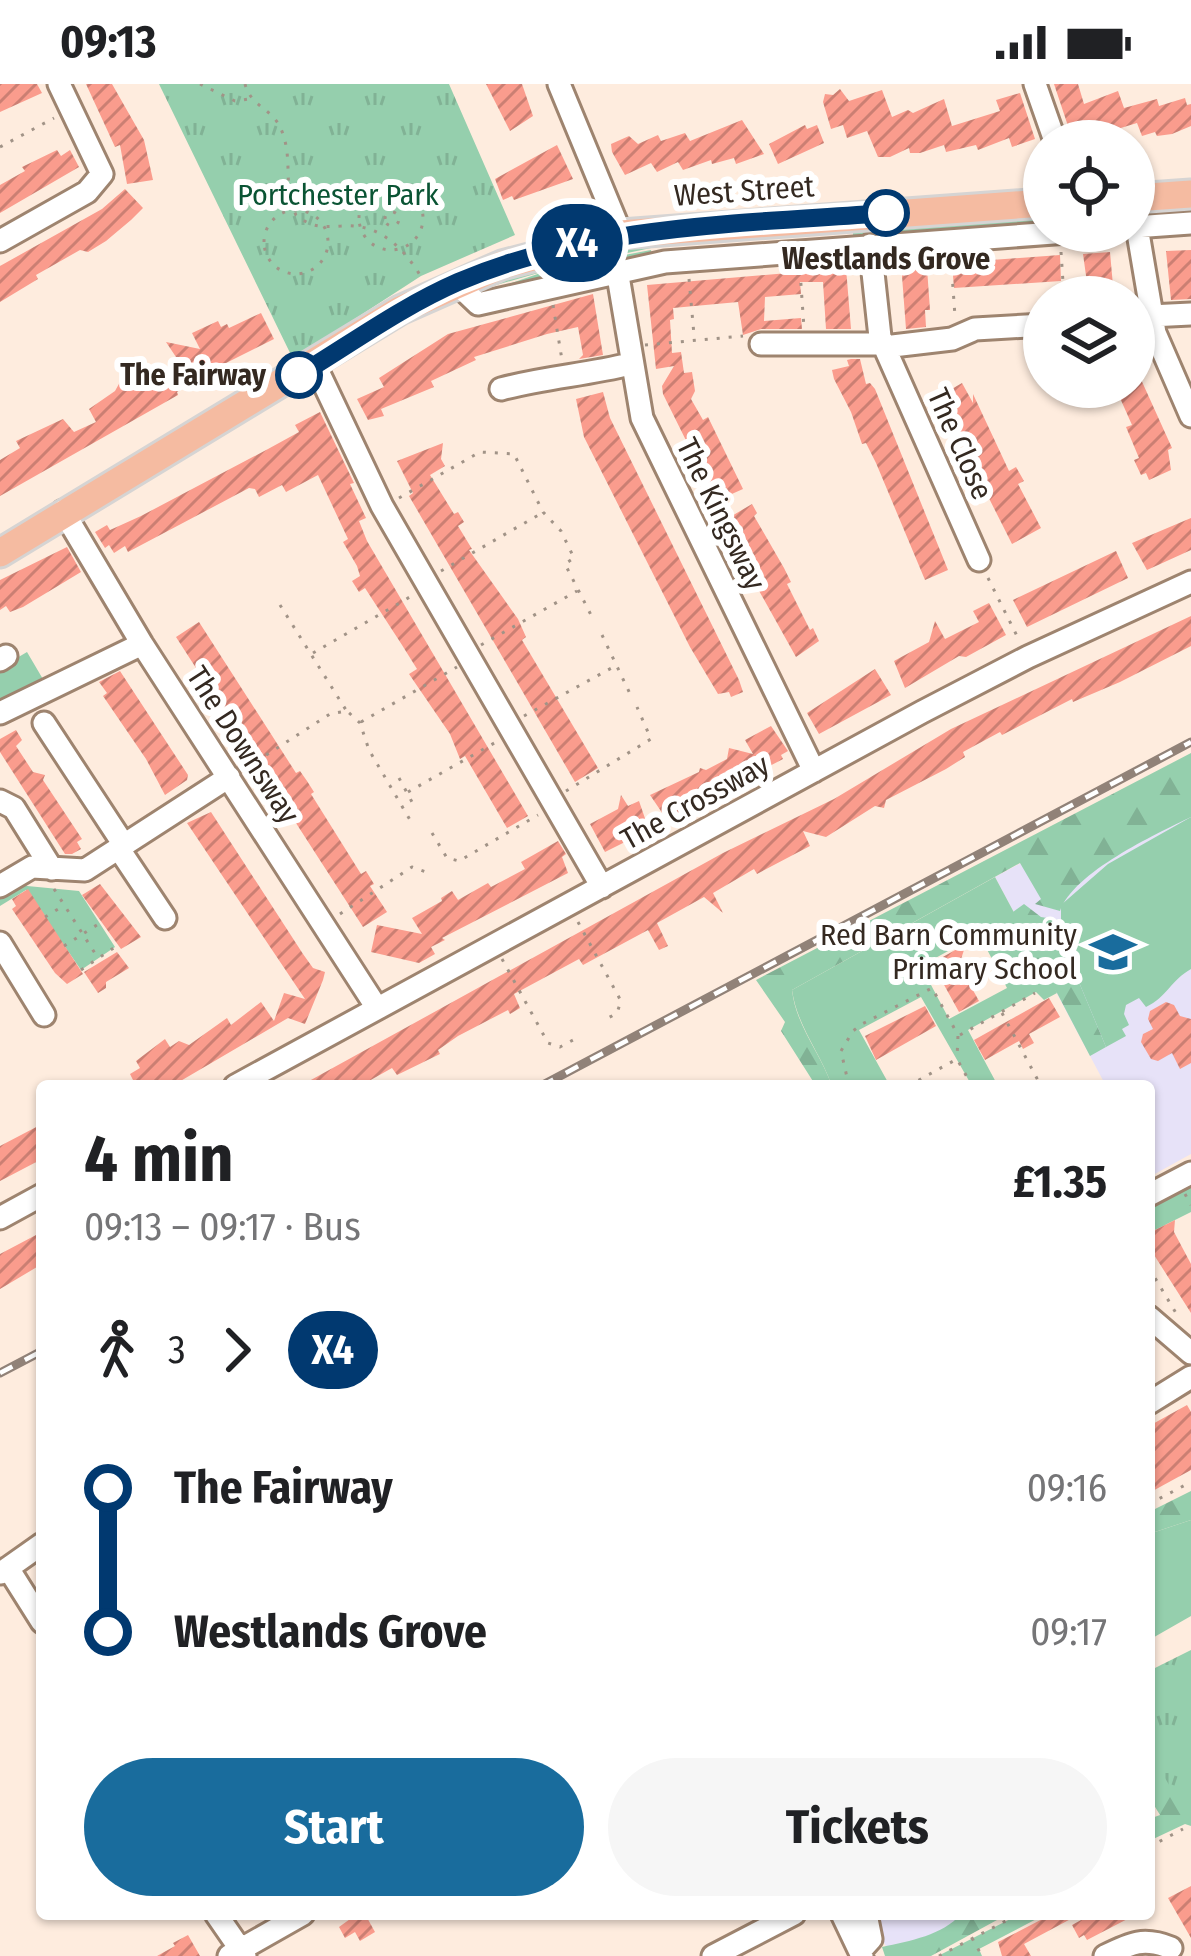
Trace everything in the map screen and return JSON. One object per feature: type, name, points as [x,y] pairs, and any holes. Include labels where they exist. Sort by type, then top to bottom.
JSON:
[{"type":"main road","points":[[1155,197],[1191,194]]},
{"type":"main road","name":"West Street","points":[[0,553],[428,296],[521,258],[621,234],[1023,205]]},
{"type":"main road","name":"West Street","points":[[0,541],[63,512]]},
{"type":"street","points":[[0,241],[87,192],[102,175],[59,84]]},
{"type":"street","points":[[560,84],[621,234]]},
{"type":"street","points":[[1035,84],[1047,120]]},
{"type":"street","points":[[1155,226],[1191,223]]},
{"type":"street","points":[[456,283],[478,304],[616,270],[688,259],[1023,235]]},
{"type":"street","name":"The Close","points":[[870,245],[876,320],[884,346],[979,560]]},
{"type":"street","name":"The Kingsway","points":[[616,270],[637,403],[650,437],[814,771]]},
{"type":"street","points":[[1155,317],[1191,314]]},
{"type":"street","points":[[760,344],[884,346],[956,337],[975,329],[1023,326]]},
{"type":"street","points":[[1155,339],[1191,416]]},
{"type":"street","points":[[501,389],[553,375],[564,379],[628,355]]},
{"type":"street","points":[[315,365],[382,508],[602,887]]},
{"type":"street","name":"The Downsway","points":[[63,512],[142,644],[377,1008]]},
{"type":"street","name":"The Crossway","points":[[246,1080],[1028,657],[1191,582]]},
{"type":"street","points":[[0,713],[142,644]]},
{"type":"street","points":[[44,722],[165,918]]},
{"type":"street","points":[[0,886],[32,867],[85,870],[229,778]]},
{"type":"street","points":[[0,801],[14,808],[52,869]]},
{"type":"street","points":[[0,943],[44,1015]]},
{"type":"street","points":[[1155,1192],[1187,1183]]},
{"type":"street","points":[[0,1218],[36,1199]]},
{"type":"street","points":[[1155,1320],[1185,1335]]},
{"type":"street","points":[[1155,1399],[1191,1378]]},
{"type":"street","points":[[36,1548],[4,1571],[36,1614]]},
{"type":"street","points":[[220,1920],[238,1954],[293,1920]]},
{"type":"street","points":[[712,1956],[782,1920]]},
{"type":"street","points":[[845,1920],[861,1953],[871,1939],[867,1920]]},
{"type":"street","points":[[1106,1956],[1135,1941],[1172,1948]]},
{"type":"path","points":[[200,84],[235,101],[250,99]]},
{"type":"path","points":[[245,84],[250,99],[274,117],[283,134],[290,166],[286,193],[293,210],[302,220],[326,229],[361,227],[384,236],[402,248],[428,296]]},
{"type":"path","points":[[0,147],[71,109]]},
{"type":"path","points":[[392,185],[411,192],[424,218],[418,236],[402,248],[380,248],[361,227],[361,207],[373,191],[392,185]]},
{"type":"path","points":[[293,210],[309,212],[326,229],[325,256],[311,270],[293,273],[276,266],[266,251],[266,232],[276,217],[293,210]]},
{"type":"path","points":[[384,236],[390,226]]},
{"type":"path","points":[[949,240],[956,337]]},
{"type":"path","points":[[798,252],[806,344]]},
{"type":"path","points":[[688,259],[694,339]]},
{"type":"path","points":[[547,286],[558,324],[564,379]]},
{"type":"path","points":[[628,355],[694,339],[747,336],[760,344]]},
{"type":"path","points":[[382,508],[476,454],[500,450],[514,454],[543,512],[561,531],[574,558],[565,564],[591,615]]},
{"type":"path","points":[[313,653],[543,512]]},
{"type":"path","points":[[979,560],[1028,657]]},
{"type":"path","points":[[360,723],[579,590]]},
{"type":"path","points":[[280,604],[347,711],[360,723],[369,750],[413,825]]},
{"type":"path","points":[[602,634],[633,700]]},
{"type":"path","points":[[408,793],[617,665]]},
{"type":"path","points":[[432,833],[447,857],[459,861],[648,742],[651,732],[637,707]]},
{"type":"path","points":[[229,778],[330,714],[347,711]]},
{"type":"path","points":[[399,778],[412,802]]},
{"type":"path","points":[[323,925],[412,867],[426,872]]},
{"type":"path","points":[[52,869],[52,886],[98,958]]},
{"type":"path","points":[[45,917],[64,905]]},
{"type":"path","points":[[568,905],[621,1001],[617,1013],[603,1021]]},
{"type":"path","points":[[64,946],[100,923]]},
{"type":"path","points":[[81,970],[115,946]]},
{"type":"path","points":[[496,947],[548,1043],[560,1047],[575,1039]]},
{"type":"path","points":[[923,971],[958,1035],[957,1059],[969,1080]]},
{"type":"path","points":[[848,1080],[841,1051],[853,1031],[932,988]]},
{"type":"path","points":[[958,1035],[1035,993]]},
{"type":"path","points":[[1001,1012],[1038,1080]]},
{"type":"path","points":[[919,1080],[957,1059]]},
{"type":"path","points":[[1187,1183],[1191,1205]]},
{"type":"path","points":[[1155,1279],[1185,1335]]},
{"type":"path","points":[[1155,1501],[1191,1482]]},
{"type":"path","points":[[1155,1844],[1183,1829]]},
{"type":"path","points":[[939,1956],[1006,1920]]},
{"type":"path","points":[[972,1938],[982,1956]]},
{"type":"shaded area","name":"Red Barn Community Primary School","points":[[1191,771],[1191,1154],[1155,1174],[1155,1080],[1103,1080],[995,877]]},
{"type":"shaded area","points":[[872,1920],[981,1920],[909,1956],[891,1956]]},
{"type":"green space","name":"Portchester Park","points":[[159,84],[449,84],[515,235],[421,276],[293,359]]},
{"type":"green space","points":[[1023,218],[1023,229],[853,241],[853,230]]},
{"type":"green space","points":[[651,244],[651,248],[561,267],[651,250],[652,256],[480,294],[552,269],[479,290],[514,273]]},
{"type":"green space","points":[[27,652],[47,686],[0,707],[0,668]]},
{"type":"green space","points":[[1191,753],[1191,817],[1098,869],[1081,882],[1060,911],[1035,904],[1041,899],[1020,863],[792,990],[798,1015],[829,1080],[812,1080],[781,1031],[785,1022],[756,980]]},
{"type":"green space","points":[[1191,817],[1191,969],[1146,1007],[1139,998],[1126,1005],[1129,1025],[1122,1029],[1126,1036],[1106,1047],[1061,939],[1061,905],[1108,864]]},
{"type":"green space","points":[[995,877],[1057,993],[1044,1000],[1036,992],[968,1030],[995,1080],[969,1080],[921,997],[859,1030],[887,1080],[829,1080],[792,990]],"holes":[[[979,934],[1007,988],[949,1019],[921,966]]]},
{"type":"green space","points":[[17,885],[79,891],[115,947],[81,970],[26,890],[0,906],[0,896]]},
{"type":"green space","points":[[1024,904],[1041,917],[1059,920],[1061,939],[1106,1047],[1090,1056],[1057,993],[1017,941],[1013,912]]},
{"type":"green space","points":[[1191,1186],[1191,1212],[1155,1230],[1155,1201]]},
{"type":"green space","points":[[1191,1491],[1191,1520],[1155,1532],[1155,1509]]},
{"type":"green space","points":[[1191,1520],[1191,1616],[1155,1637],[1155,1532]]},
{"type":"green space","points":[[1191,1650],[1191,1822],[1155,1761],[1155,1668]]},
{"type":"green space","points":[[1155,1743],[1191,1788],[1191,1826],[1185,1824],[1155,1838],[1155,1817],[1160,1815],[1155,1807]]},
{"type":"green space","points":[[997,1920],[931,1956],[885,1956],[882,1947],[935,1932],[954,1921]]},
{"type":"green space","points":[[1008,1920],[1035,1920],[979,1949],[982,1956],[938,1956]]},
{"type":"building","points":[[0,84],[37,84],[42,93],[0,112]]},
{"type":"building","points":[[86,84],[112,84],[144,140],[153,180],[127,184],[120,145],[115,147]]},
{"type":"building","points":[[486,84],[522,84],[533,116],[510,131]]},
{"type":"building","points":[[1054,84],[1078,84],[1084,104],[1118,91],[1124,108],[1157,99],[1159,106],[1185,98],[1191,104],[1191,126],[1157,136],[1155,120],[1066,120]]},
{"type":"building","points":[[840,89],[849,101],[882,90],[892,117],[944,99],[952,126],[1000,111],[996,100],[1020,93],[1029,120],[1023,120],[1023,143],[1012,147],[1009,138],[978,150],[976,145],[946,152],[944,145],[878,157],[867,131],[847,138],[843,125],[831,129],[823,102],[825,94]]},
{"type":"building","points":[[742,120],[764,154],[736,164],[734,158],[712,164],[711,160],[683,170],[678,162],[657,172],[651,163],[625,175],[612,152],[611,144],[629,136],[638,144],[658,135],[661,141],[685,133],[690,141]]},
{"type":"building","points":[[805,125],[807,129],[817,125],[824,143],[778,164],[769,144]]},
{"type":"building","points":[[557,145],[573,179],[503,200],[495,179]]},
{"type":"building","points":[[57,150],[61,156],[70,150],[79,167],[0,213],[0,185],[25,171],[22,167]]},
{"type":"building","points":[[125,189],[143,208],[131,220],[106,241],[36,275],[38,279],[0,302],[0,266],[102,209]]},
{"type":"building","points":[[1191,250],[1191,299],[1171,300],[1166,251]]},
{"type":"building","points":[[1110,252],[1112,276],[1086,276],[1083,254]]},
{"type":"building","points":[[1060,255],[1061,276],[1023,276],[1023,283],[954,288],[952,263]]},
{"type":"building","points":[[922,262],[922,269],[927,268],[930,310],[925,310],[926,327],[906,329],[901,263]]},
{"type":"building","points":[[846,268],[851,329],[826,329],[823,282],[800,282],[801,294],[765,297],[764,321],[801,318],[802,329],[761,329],[743,335],[738,302],[673,308],[672,353],[681,352],[684,373],[692,372],[695,391],[691,399],[703,420],[708,417],[743,489],[716,501],[663,394],[662,386],[674,366],[656,369],[647,285]]},
{"type":"building","points":[[593,294],[603,355],[579,359],[583,355],[578,327],[474,357],[476,360],[431,381],[434,387],[381,409],[384,416],[368,420],[357,399],[384,387],[379,378],[448,334]]},
{"type":"building","points":[[261,313],[274,339],[200,376],[178,395],[0,496],[0,460],[20,448],[16,441],[63,419],[74,432],[96,422],[89,409],[115,391],[125,373],[138,377],[151,370],[160,373],[174,364],[171,360],[176,357],[166,342],[200,349],[192,333],[218,321],[229,328]]},
{"type":"building","points":[[860,359],[866,384],[875,389],[948,570],[925,580],[876,463],[866,443],[862,444],[834,379],[832,370],[849,366],[847,360]]},
{"type":"building","points":[[962,383],[973,403],[973,394],[1009,471],[1016,467],[1024,481],[1018,484],[1041,528],[1012,544],[938,397]]},
{"type":"building","points":[[603,392],[610,418],[743,692],[731,697],[729,692],[718,694],[584,437],[576,399]]},
{"type":"building","points":[[1124,408],[1154,408],[1172,448],[1168,450],[1171,470],[1149,480],[1146,473],[1141,475],[1126,427],[1132,425]]},
{"type":"building","points":[[320,412],[354,483],[350,484],[366,518],[359,521],[367,541],[528,816],[507,828],[409,674],[417,669],[402,645],[365,588],[359,592],[352,581],[360,576],[357,566],[318,475],[286,492],[282,485],[259,497],[249,488],[128,552],[125,546],[114,553],[109,545],[105,548],[95,532],[141,516],[268,449],[299,432],[295,425]]},
{"type":"building","points":[[443,443],[445,466],[430,475],[464,522],[458,526],[469,550],[518,619],[526,637],[522,640],[598,768],[575,782],[409,496],[413,493],[397,461]]},
{"type":"building","points":[[752,504],[791,582],[787,584],[819,641],[796,657],[725,520]]},
{"type":"building","points":[[1191,518],[1191,550],[1147,570],[1132,543]]},
{"type":"building","points":[[67,547],[81,572],[23,607],[0,610],[0,580]]},
{"type":"building","points":[[1116,551],[1128,578],[1027,627],[1013,600]]},
{"type":"building","points":[[989,603],[1006,635],[905,688],[894,661],[929,642],[935,621],[945,639],[979,622],[973,611]]},
{"type":"building","points":[[1191,616],[1191,646],[1120,682],[1000,732],[963,752],[965,757],[946,769],[886,800],[884,808],[875,806],[826,837],[803,831],[810,846],[757,874],[754,869],[713,893],[723,913],[704,897],[657,923],[668,946],[659,950],[648,930],[583,965],[579,959],[514,994],[520,1008],[458,1036],[438,1050],[440,1054],[397,1075],[392,1068],[371,1080],[311,1080],[723,853],[834,799],[951,729]]},
{"type":"building","points":[[199,622],[296,773],[300,771],[307,781],[361,874],[366,871],[374,884],[370,886],[387,912],[363,927],[176,637]]},
{"type":"building","points":[[875,669],[891,695],[819,734],[807,713]]},
{"type":"building","points":[[120,671],[188,775],[165,795],[103,696],[107,693],[99,682]]},
{"type":"building","points":[[771,726],[788,751],[781,755],[783,759],[667,820],[650,795],[727,759],[729,748],[753,754],[745,740]]},
{"type":"building","points":[[16,730],[22,740],[16,746],[33,772],[45,775],[43,780],[82,839],[77,842],[81,849],[72,854],[65,854],[0,752],[0,739]]},
{"type":"building","points":[[621,795],[628,806],[639,801],[649,830],[605,852],[590,824],[618,809]]},
{"type":"building","points":[[211,812],[303,954],[313,968],[325,972],[305,1024],[288,1018],[182,1080],[133,1080],[130,1074],[140,1068],[136,1061],[165,1039],[170,1047],[179,1041],[189,1045],[227,1018],[231,1025],[261,1002],[274,1021],[284,993],[305,999],[187,823]]},
{"type":"building","points":[[558,841],[566,854],[562,857],[568,873],[442,938],[445,940],[431,947],[435,954],[419,963],[371,952],[377,925],[422,934],[412,918],[441,898],[452,891],[458,900],[488,883],[491,887],[525,869],[521,862]]},
{"type":"building","points":[[100,884],[141,937],[121,949],[82,895]]},
{"type":"building","points":[[28,889],[83,974],[67,984],[12,909],[16,906],[12,899]]},
{"type":"building","points":[[966,944],[959,965],[979,1001],[959,1012],[932,963]]},
{"type":"building","points":[[117,952],[129,968],[98,993],[84,972]]},
{"type":"building","points":[[1049,998],[1060,1017],[1029,1034],[1034,1043],[1023,1049],[1019,1041],[985,1060],[974,1040]]},
{"type":"building","points":[[1166,1002],[1180,1016],[1191,1019],[1191,1063],[1180,1069],[1172,1053],[1158,1061],[1151,1059],[1141,1042],[1143,1034],[1153,1029],[1150,1011]]},
{"type":"building","points":[[925,1006],[936,1026],[876,1060],[865,1036]]},
{"type":"building","points":[[36,1127],[36,1162],[0,1181],[0,1146]]},
{"type":"building","points":[[1175,1220],[1174,1232],[1191,1264],[1191,1313],[1155,1256],[1155,1230]]},
{"type":"building","points":[[36,1235],[36,1268],[0,1289],[0,1254]]},
{"type":"building","points":[[1187,1405],[1191,1412],[1191,1470],[1155,1490],[1155,1423]]},
{"type":"building","points":[[1191,1886],[1191,1938],[1168,1898]]},
{"type":"building","points":[[349,1920],[368,1920],[375,1932],[360,1941],[355,1932],[345,1938],[339,1927]]},
{"type":"building","points":[[1040,1920],[1069,1920],[1024,1944],[1031,1956],[1002,1956],[998,1942]]},
{"type":"building","points":[[1081,1920],[1125,1920],[1087,1940],[1084,1935],[1079,1938],[1072,1925]]},
{"type":"building","points":[[188,1935],[200,1956],[157,1956],[175,1946]]},
{"type":"railway","points":[[552,1080],[1191,742]]},
{"type":"railway","points":[[0,1373],[36,1354]]},
{"type":"bus line","name":"X4","points":[[299,375],[400,310],[538,253],[621,234],[886,213]]},
{"type":"place","name":"Westlands Grove","points":[[886,213]]},
{"type":"place","name":"The Fairway","points":[[299,375]]},
{"type":"place","name":"Red Barn Community Primary School","points":[[1113,952]]}]
